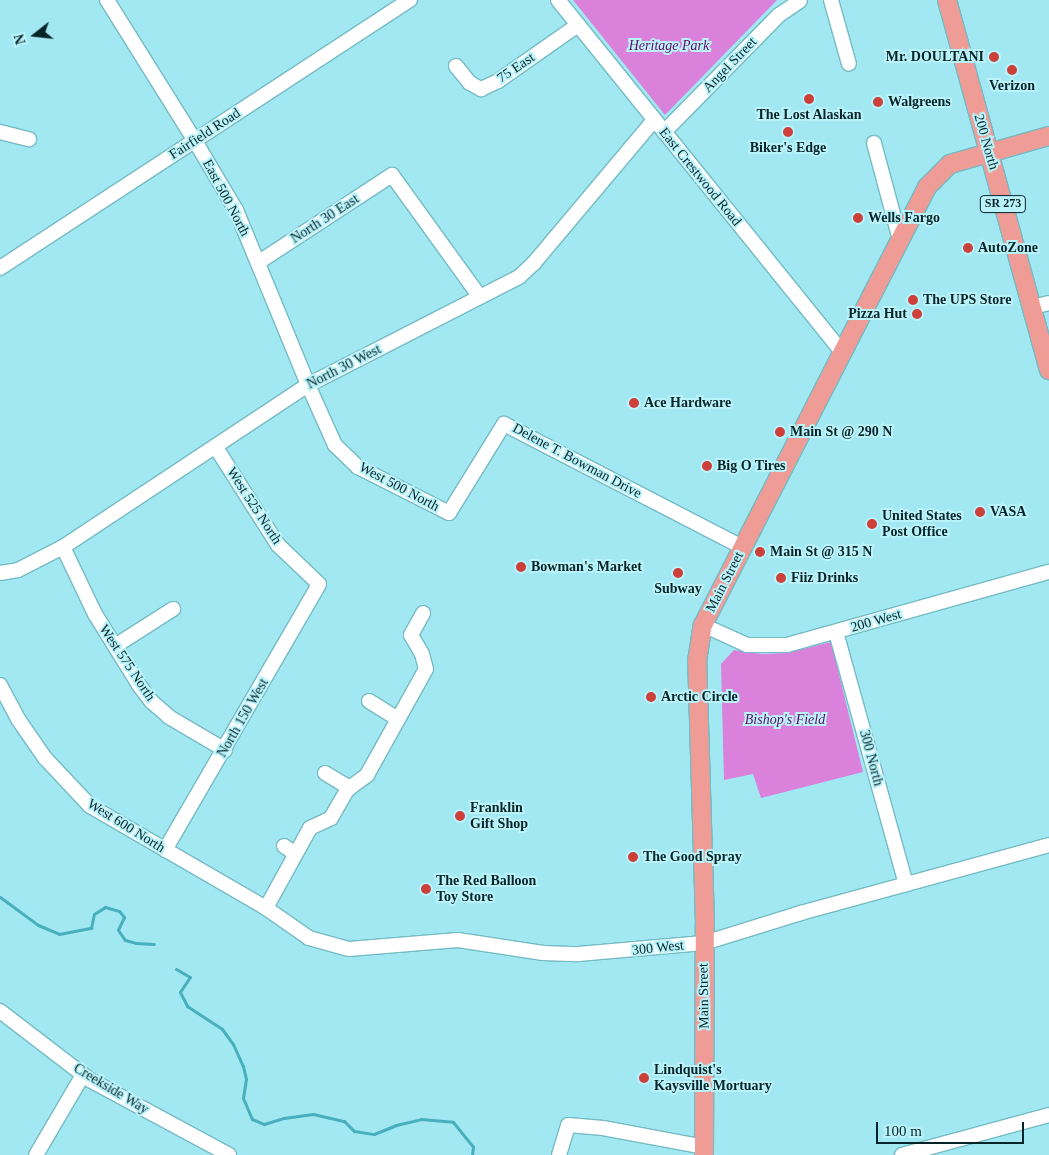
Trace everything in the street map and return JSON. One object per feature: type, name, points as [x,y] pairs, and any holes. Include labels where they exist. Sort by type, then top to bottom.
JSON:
[{"type":"main road","name":"200 North","points":[[946,0],[1049,370]]},
{"type":"main road","name":"Main Street","points":[[704,1151],[704,943],[697,661],[703,626],[928,187],[950,164],[1049,136]]},
{"type":"street","name":"Fairfield Road","points":[[0,268],[410,0]]},
{"type":"street","name":"East Crestwood Road","points":[[558,0],[844,354]]},
{"type":"street","points":[[830,0],[849,64]]},
{"type":"street","name":"East 500 North","points":[[109,1],[236,210],[285,326]]},
{"type":"street","name":"Angel Street","points":[[664,132],[779,15],[800,1]]},
{"type":"street","name":"75 East","points":[[456,66],[470,83],[481,89],[498,82],[578,26]]},
{"type":"street","name":"North 30 West","points":[[0,573],[18,570],[63,547],[308,385],[520,277],[534,263],[654,120]]},
{"type":"street","points":[[0,132],[29,139]]},
{"type":"street","points":[[874,143],[900,240]]},
{"type":"street","name":"North 30 East","points":[[259,262],[392,175],[480,297]]},
{"type":"street","points":[[1032,307],[1049,302]]},
{"type":"street","name":"West 500 North","points":[[285,326],[308,385],[336,445],[358,467],[449,513]]},
{"type":"street","name":"Delene T. Bowman Drive","points":[[449,513],[504,424],[742,547]]},
{"type":"street","name":"West 525 North","points":[[215,446],[278,545],[319,584]]},
{"type":"street","name":"West 575 North","points":[[63,547],[95,614],[152,702],[169,716],[224,750]]},
{"type":"street","name":"200 West","points":[[703,626],[746,645],[787,646],[1049,572]]},
{"type":"street","name":"North 150 West","points":[[165,850],[319,584]]},
{"type":"street","points":[[114,646],[174,609]]},
{"type":"street","points":[[266,908],[290,850],[310,828],[331,818],[350,788],[367,775],[426,669],[422,654],[411,635],[423,613]]},
{"type":"street","name":"300 North","points":[[836,632],[906,884]]},
{"type":"street","name":"West 600 North","points":[[0,685],[18,718],[40,750],[67,784],[90,806],[266,908]]},
{"type":"street","points":[[369,701],[398,719]]},
{"type":"street","points":[[325,773],[350,788]]},
{"type":"street","name":"300 West","points":[[266,908],[309,938],[350,949],[458,940],[544,952],[611,953],[704,943],[801,913],[1049,845]]},
{"type":"street","name":"Creekside Way","points":[[0,1011],[83,1075],[229,1155]]},
{"type":"street","points":[[36,1155],[83,1075]]},
{"type":"street","points":[[902,1155],[1049,1115]]},
{"type":"street","points":[[559,1155],[568,1125],[704,1151]]},
{"type":"green space","name":"Heritage Park","points":[[573,0],[777,0],[665,115]]},
{"type":"green space","name":"Bishop's Field","points":[[831,642],[863,772],[761,798],[753,774],[724,780],[721,664],[734,650],[762,654],[787,653]]},
{"type":"waterway","points":[[0,897],[38,925],[59,934],[91,928],[94,914],[105,907],[119,911],[124,917],[118,930],[125,940],[154,944]]},
{"type":"waterway","points":[[176,969],[190,977],[180,992],[187,1006],[222,1029],[233,1044],[243,1066],[246,1079],[243,1098],[252,1119],[264,1124],[284,1118],[313,1114],[344,1121],[354,1131],[374,1134],[396,1125],[421,1119],[453,1122],[473,1147],[472,1155]]},
{"type":"place","name":"Mr. DOULTANI","points":[[994,57]]},
{"type":"place","name":"Verizon","points":[[1012,70]]},
{"type":"place","name":"The Lost Alaskan","points":[[809,99]]},
{"type":"place","name":"Walgreens","points":[[878,102]]},
{"type":"place","name":"Biker's Edge","points":[[788,132]]},
{"type":"place","name":"Wells Fargo","points":[[858,218]]},
{"type":"place","name":"AutoZone","points":[[968,248]]},
{"type":"place","name":"The UPS Store","points":[[913,300]]},
{"type":"place","name":"Pizza Hut","points":[[917,314]]},
{"type":"place","name":"Ace Hardware","points":[[634,403]]},
{"type":"place","name":"Main St @ 290 N","points":[[780,432]]},
{"type":"place","name":"Big O Tires","points":[[707,466]]},
{"type":"place","name":"VASA","points":[[980,512]]},
{"type":"place","name":"United States Post Office","points":[[872,524]]},
{"type":"place","name":"Main St @ 315 N","points":[[760,552]]},
{"type":"place","name":"Bowman's Market","points":[[521,567]]},
{"type":"place","name":"Subway","points":[[678,573]]},
{"type":"place","name":"Fiiz Drinks","points":[[781,578]]},
{"type":"place","name":"Arctic Circle","points":[[651,697]]},
{"type":"place","name":"Franklin Gift Shop","points":[[460,816]]},
{"type":"place","name":"The Good Spray","points":[[633,857]]},
{"type":"place","name":"The Red Balloon Toy Store","points":[[426,889]]},
{"type":"place","name":"Lindquist's Kaysville Mortuary","points":[[644,1078]]}]
